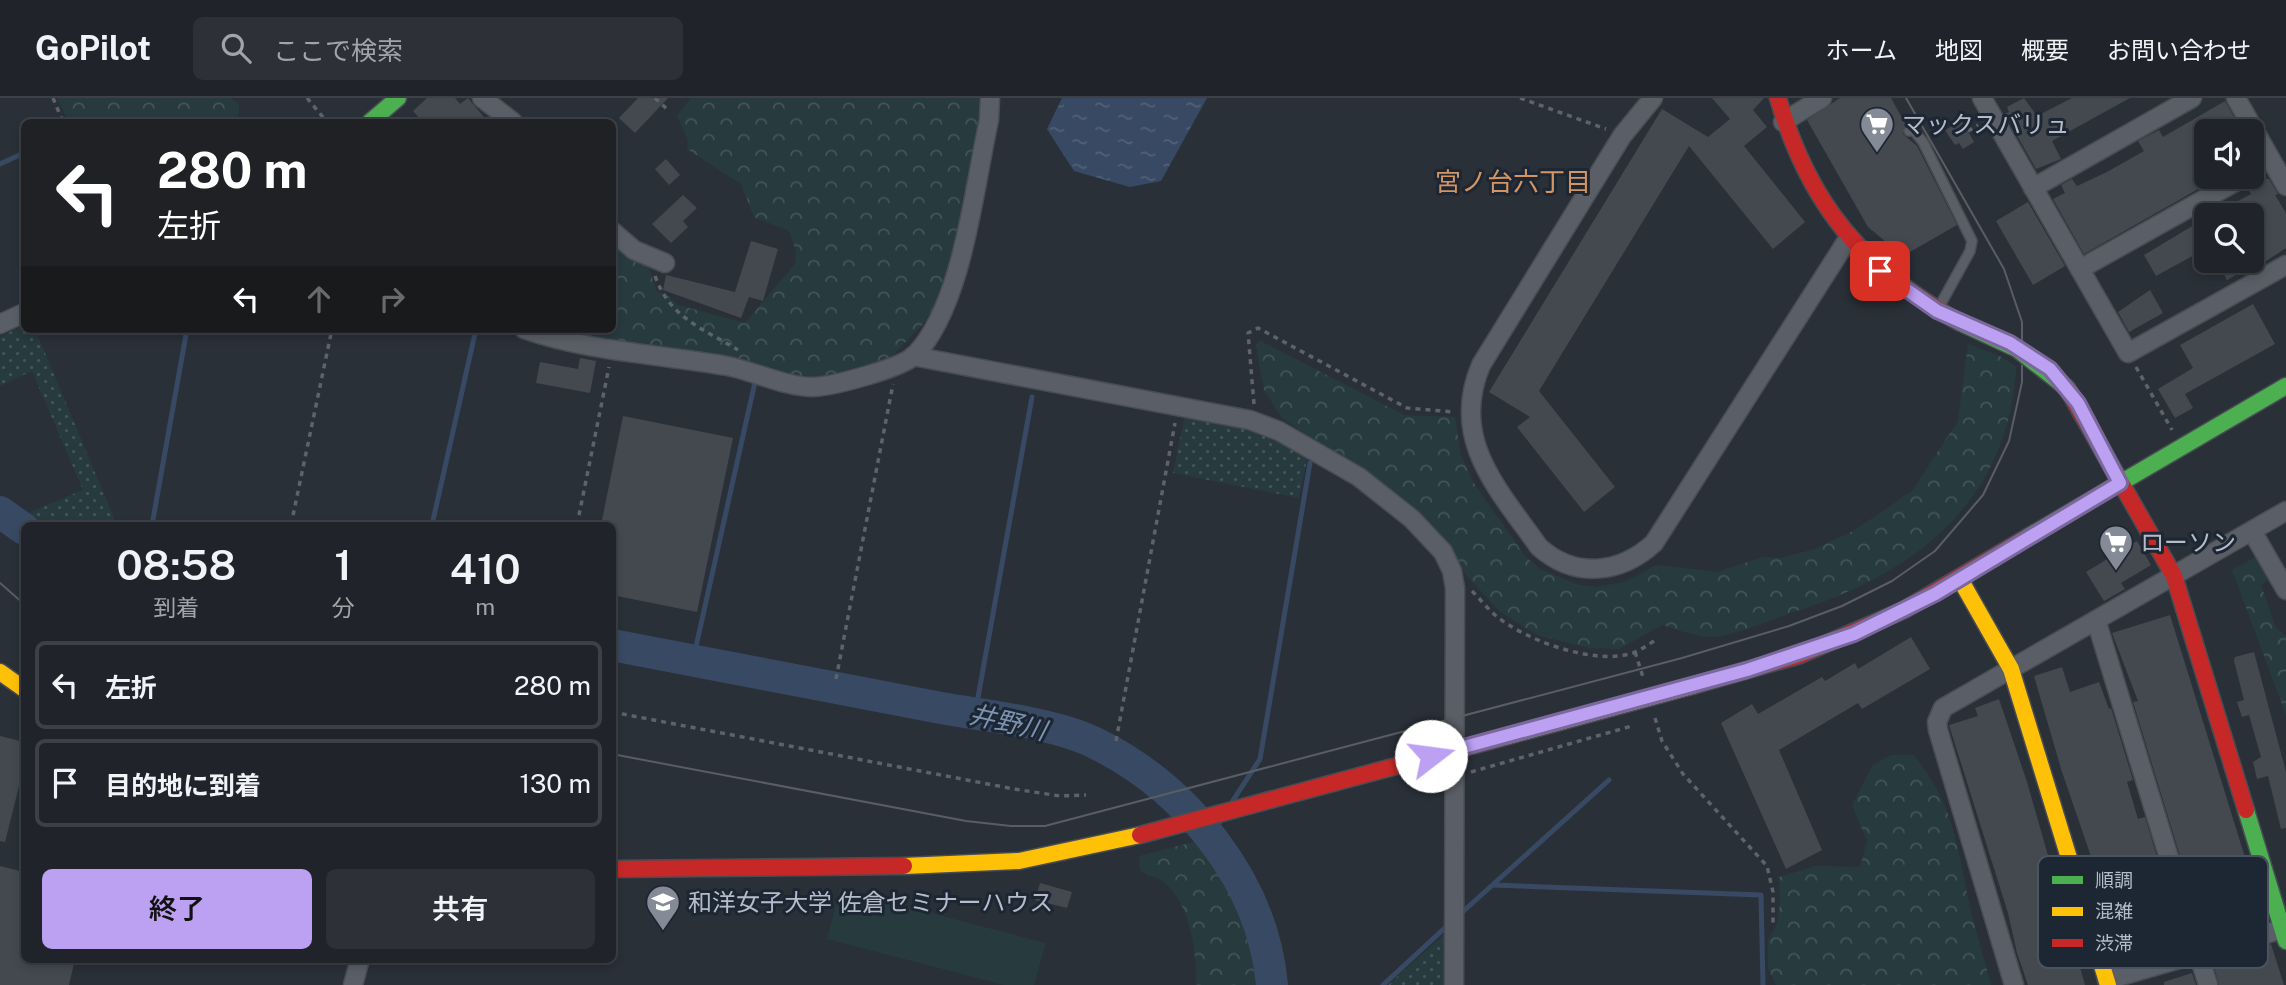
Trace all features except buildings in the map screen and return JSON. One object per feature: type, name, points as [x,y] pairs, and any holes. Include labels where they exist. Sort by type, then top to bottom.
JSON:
[{"type":"street","points":[[374,119],[398,98]]},
{"type":"street","points":[[482,98],[509,119]]},
{"type":"street","points":[[540,333],[612,351],[728,366],[813,387],[896,365],[913,356],[933,330],[956,278],[989,120],[990,98]]},
{"type":"street","points":[[1653,98],[1622,136],[1481,365],[1473,387],[1470,425],[1480,461],[1539,547],[1548,555],[1573,567],[1604,569],[1631,560],[1654,543],[1848,239]]},
{"type":"street","points":[[1778,98],[1783,122],[1810,185],[1848,239],[1891,281],[1941,304],[1959,322],[2010,343],[2033,356],[2067,388],[2174,576],[2261,856]]},
{"type":"street","points":[[1783,122],[1822,98]]},
{"type":"street","points":[[2034,188],[2192,98]]},
{"type":"street","points":[[2236,98],[2286,187]]},
{"type":"street","points":[[1989,100],[2034,188],[2128,353],[2286,265]]},
{"type":"street","points":[[2264,165],[2272,161]]},
{"type":"street","points":[[2080,270],[2223,189]]},
{"type":"street","points":[[616,234],[634,250],[657,260]]},
{"type":"street","points":[[0,324],[21,314]]},
{"type":"street","points":[[913,356],[1250,420],[1314,450],[1359,477],[1426,532],[1443,552],[1452,570],[1455,588],[1454,985]]},
{"type":"street","points":[[616,869],[829,868],[1018,861],[1140,835],[1800,655],[1854,634],[1960,579],[2286,386]]},
{"type":"street","points":[[2014,985],[1937,722],[1943,708],[2286,512]]},
{"type":"street","points":[[2252,531],[2286,590]]},
{"type":"street","points":[[1960,579],[2011,669],[2069,856]]},
{"type":"street","points":[[2096,620],[2168,856]]},
{"type":"street","points":[[0,672],[21,687]]},
{"type":"street","points":[[2268,878],[2285,933]]},
{"type":"street","points":[[354,985],[359,963]]},
{"type":"street","points":[[2108,983],[2153,968]]},
{"type":"street","points":[[2203,968],[2208,985]]},
{"type":"lane","points":[[1909,131],[1914,131],[1923,142],[1972,240],[1970,251],[1941,304]]},
{"type":"path","points":[[53,98],[63,119]]},
{"type":"path","points":[[307,98],[324,119]]},
{"type":"path","points":[[655,98],[667,109]]},
{"type":"path","points":[[1520,98],[1612,131]]},
{"type":"path","points":[[657,260],[664,300],[676,312],[749,356]]},
{"type":"path","points":[[1250,420],[1255,398],[1248,332],[1258,328],[1407,408],[1418,412],[1459,412]]},
{"type":"path","points":[[292,522],[331,333]]},
{"type":"path","points":[[578,522],[612,351]]},
{"type":"path","points":[[2128,353],[2174,433]]},
{"type":"path","points":[[836,679],[896,365]]},
{"type":"path","points":[[1116,741],[1178,408]]},
{"type":"path","points":[[1452,570],[1496,616],[1538,642],[1589,654],[1623,655],[1635,652],[1657,639]]},
{"type":"path","points":[[1635,652],[1643,679]]},
{"type":"path","points":[[1651,706],[1662,741],[1683,774],[1768,866],[1773,892],[1773,927]]},
{"type":"path","points":[[616,713],[1014,789],[1060,796],[1086,795]]},
{"type":"path","points":[[1456,776],[1642,723]]},
{"type":"green space","points":[[57,98],[231,98],[239,104],[236,119],[68,119]]},
{"type":"green space","points":[[691,98],[983,98],[977,146],[947,276],[935,305],[923,324],[890,358],[812,381],[560,333],[616,333],[616,240],[648,265],[657,292],[666,294],[678,305],[745,323],[795,264],[796,251],[789,231],[754,217],[741,184],[687,149],[688,140],[677,116]]},
{"type":"green space","points":[[21,326],[21,333],[37,333],[116,522],[26,522],[19,517],[83,490],[32,371],[0,386],[0,337]]},
{"type":"green space","points":[[1259,340],[1404,415],[1455,417],[1461,456],[1475,485],[1525,556],[1540,569],[1576,584],[1596,587],[1625,582],[1656,565],[1717,572],[1763,557],[1781,558],[1815,549],[1855,530],[1912,491],[1958,421],[1968,344],[2002,357],[2016,367],[2009,415],[1995,457],[1974,494],[1947,526],[1915,553],[1878,577],[1838,596],[1731,634],[1707,637],[1662,625],[1619,649],[1589,648],[1537,635],[1499,611],[1460,568],[1325,448],[1282,418],[1264,390],[1256,346]]},
{"type":"green space","points":[[1185,415],[1249,427],[1308,454],[1299,498],[1173,473]]},
{"type":"green space","points":[[2256,557],[2268,579],[2261,585],[2276,628],[2286,636],[2286,715],[2232,570]]},
{"type":"green space","points":[[1891,755],[1914,755],[1928,774],[1947,811],[1991,985],[1776,985],[1768,968],[1768,939],[1778,918],[1779,877],[1816,866],[1860,867],[1867,841],[1852,805],[1873,765]]},
{"type":"green space","points":[[1205,839],[1226,873],[1252,927],[1265,985],[1196,985],[1193,945],[1181,903],[1164,882],[1140,870],[1139,856]]},
{"type":"green space","points":[[840,889],[1046,943],[1034,985],[1004,985],[827,939]]},
{"type":"green space","points":[[1447,932],[1446,985],[1388,985]]},
{"type":"water","points":[[1062,98],[1207,98],[1161,181],[1130,187],[1074,171],[1047,129]]},
{"type":"waterway","points":[[0,164],[21,154]]},
{"type":"waterway","points":[[153,522],[186,333]]},
{"type":"waterway","points":[[433,522],[475,333]]},
{"type":"waterway","points":[[693,660],[755,382]]},
{"type":"waterway","points":[[975,714],[1032,397]]},
{"type":"waterway","points":[[1232,802],[1260,759],[1310,463]]},
{"type":"waterway","name":"井野川","points":[[0,512],[21,527]]},
{"type":"waterway","name":"井野川","points":[[616,646],[1020,721],[1061,730],[1095,743],[1129,762],[1160,785],[1189,812],[1215,842],[1236,875],[1253,910],[1266,947],[1272,985]]},
{"type":"waterway","points":[[1458,916],[1609,780]]},
{"type":"waterway","points":[[1211,835],[1220,822]]},
{"type":"waterway","points":[[1493,885],[1761,895],[1763,985]]},
{"type":"waterway","points":[[1383,985],[1448,925]]},
{"type":"tram line","points":[[616,755],[966,821],[1011,826],[1045,826],[1682,658],[1789,626],[1842,606],[1892,581],[1935,551],[1983,495],[2009,441],[2022,382],[2022,322],[2004,269],[1906,98]]},
{"type":"tram line","points":[[0,583],[21,601]]},
{"type":"traffic: fast","points":[[374,119],[398,98]]},
{"type":"traffic: fast","points":[[1959,322],[2017,349],[2067,388]]},
{"type":"traffic: fast","points":[[2028,537],[2286,386]]},
{"type":"traffic: fast","points":[[2246,810],[2260,856]]},
{"type":"traffic: fast","points":[[2268,882],[2286,941]]},
{"type":"traffic: slow","points":[[1960,579],[2011,669],[2068,856]]},
{"type":"traffic: slow","points":[[0,672],[21,687]]},
{"type":"traffic: slow","points":[[1504,737],[1695,685]]},
{"type":"traffic: slow","points":[[904,866],[1019,861],[1140,835]]},
{"type":"traffic: slow","points":[[2103,968],[2108,985]]},
{"type":"traffic: jam","points":[[1778,98],[1806,171],[1844,230],[1868,256],[1895,279],[1959,322]]},
{"type":"traffic: jam","points":[[2067,388],[2174,576],[2246,810]]},
{"type":"traffic: jam","points":[[1695,685],[1800,655],[1904,610],[2028,537]]},
{"type":"traffic: jam","points":[[1140,835],[1504,737]]},
{"type":"traffic: jam","points":[[616,869],[904,866]]},
{"type":"place","name":"マックスバリュ","points":[[1877,154]]},
{"type":"place","name":"ローソン","points":[[2116,572]]},
{"type":"place","name":"和洋女子大学 佐倉セミナーハウス","points":[[663,932]]},
{"type":"district","name":"宮ノ台六丁目","points":[[1513,181]]},
{"type":"route","points":[[1431,756],[1800,655],[1854,634],[1935,594],[2120,483],[2078,403],[2050,369],[2010,343],[1937,311],[1913,297],[1880,271]]}]
